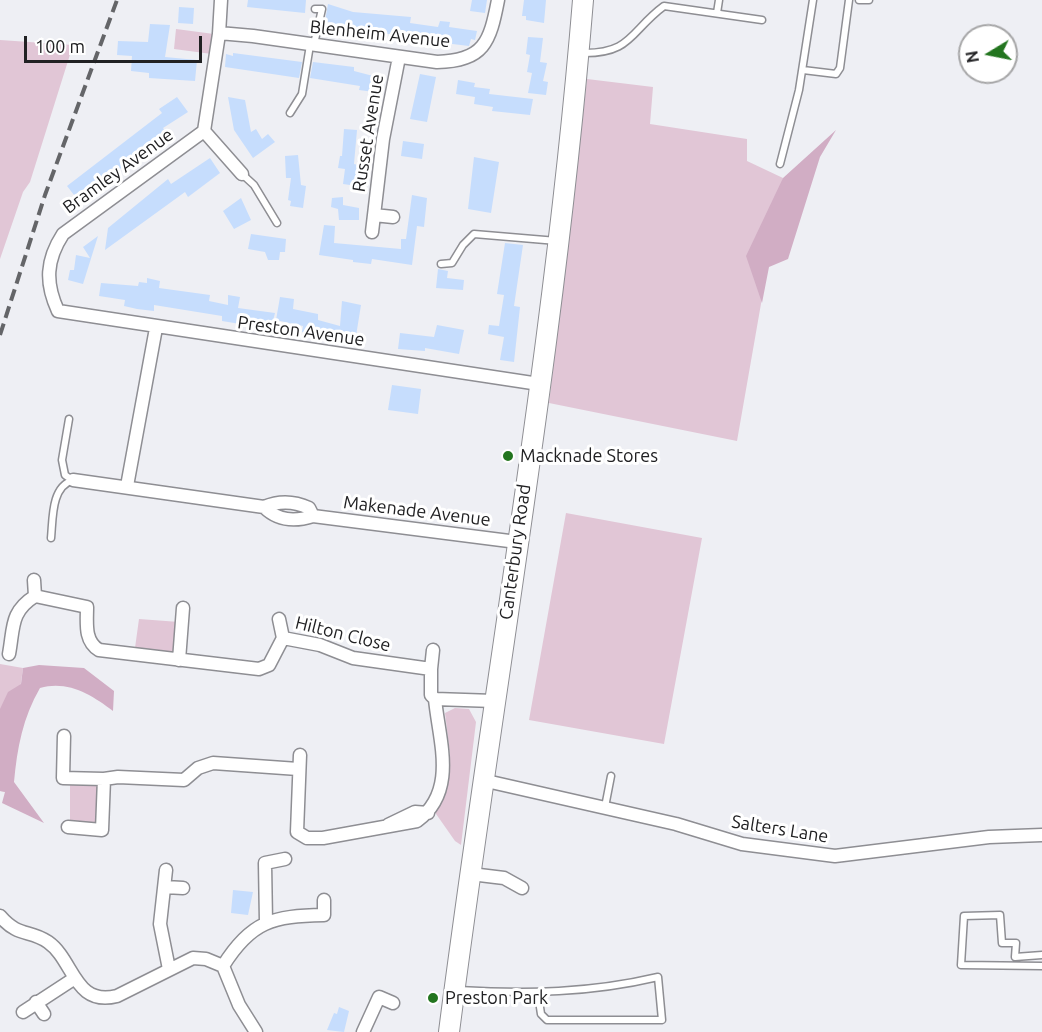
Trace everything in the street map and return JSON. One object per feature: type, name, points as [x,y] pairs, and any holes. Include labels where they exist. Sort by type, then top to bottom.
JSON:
[{"type":"main road","name":"Canterbury Road","points":[[449,1032],[482,780],[539,384],[579,53],[583,0]]},
{"type":"street","points":[[221,0],[219,33],[204,131],[242,174]]},
{"type":"street","name":"Blenheim Avenue","points":[[219,33],[437,62],[466,59],[480,50],[488,40],[498,0]]},
{"type":"street","name":"Russet Avenue","points":[[372,232],[383,139],[399,57]]},
{"type":"street","name":"Bramley Avenue","points":[[58,311],[50,294],[48,276],[50,259],[63,234],[204,131]]},
{"type":"street","name":"Russet Avenue","points":[[374,215],[393,217]]},
{"type":"street","name":"Preston Avenue","points":[[58,311],[156,328],[539,384]]},
{"type":"street","points":[[127,486],[156,328]]},
{"type":"street","name":"Makenade Avenue","points":[[73,480],[264,507],[273,515],[292,521],[313,516],[517,542]]},
{"type":"street","points":[[9,654],[15,617],[20,605],[35,596],[34,580]]},
{"type":"street","name":"Hilton Close","points":[[35,596],[88,604],[86,630],[93,646],[99,650],[259,669],[269,665],[283,638],[279,619]]},
{"type":"street","points":[[179,660],[183,608]]},
{"type":"street","name":"Hilton Close","points":[[283,638],[320,645],[353,658],[431,669]]},
{"type":"street","points":[[300,755],[297,832],[307,838],[324,832],[356,832],[387,826],[415,812],[428,813],[444,779],[444,754],[438,730],[435,699],[429,688],[432,650]]},
{"type":"street","points":[[435,699],[494,701]]},
{"type":"street","points":[[64,736],[63,777],[104,780],[118,777],[184,780],[198,768],[213,763],[298,769]]},
{"type":"street","points":[[68,827],[102,830],[104,780]]},
{"type":"street","name":"Salters Lane","points":[[482,780],[676,824],[742,844],[835,856],[989,837],[1042,835]]},
{"type":"street","points":[[266,922],[265,863],[285,859]]},
{"type":"street","points":[[166,870],[160,924],[169,969]]},
{"type":"street","points":[[471,874],[504,878],[522,888]]},
{"type":"street","points":[[165,887],[183,888]]},
{"type":"street","points":[[223,966],[238,942],[266,922],[297,916],[324,915],[324,900]]},
{"type":"street","points":[[0,916],[11,928],[49,943],[75,978],[92,995],[108,998],[193,958],[207,959],[223,966],[239,1005],[256,1032]]},
{"type":"street","points":[[23,1012],[75,978]]},
{"type":"street","points":[[363,1032],[379,997],[393,1003]]},
{"type":"street","points":[[36,1002],[44,1014]]},
{"type":"lane","points":[[717,13],[719,0]]},
{"type":"lane","points":[[780,164],[802,70],[813,0]]},
{"type":"lane","points":[[802,70],[836,74],[840,68],[849,0]]},
{"type":"lane","points":[[859,0],[869,0]]},
{"type":"lane","points":[[579,53],[601,54],[621,47],[664,6],[762,20]]},
{"type":"lane","points":[[290,113],[302,94],[322,9],[315,9]]},
{"type":"lane","points":[[242,174],[255,185],[277,224]]},
{"type":"lane","points":[[441,264],[452,263],[463,245],[474,234],[557,241]]},
{"type":"lane","points":[[69,419],[62,460],[65,475],[73,480]]},
{"type":"lane","points":[[51,538],[58,491],[64,483],[73,480]]},
{"type":"lane","points":[[604,808],[611,776]]},
{"type":"lane","points":[[1042,955],[1015,957],[1016,943],[1002,943],[1000,915],[964,916],[961,965],[1042,966]]},
{"type":"lane","points":[[454,989],[538,994],[630,983],[658,977],[662,1020],[547,1020],[541,1016],[538,994]]},
{"type":"shaded area","points":[[176,29],[214,34],[212,54],[174,49]]},
{"type":"shaded area","points":[[0,40],[73,45],[30,182],[23,192],[0,259]]},
{"type":"shaded area","points":[[587,79],[653,87],[650,124],[747,139],[747,161],[783,178],[737,441],[549,403]]},
{"type":"shaded area","points":[[836,130],[820,157],[788,259],[769,267],[762,303],[746,256],[783,178]]},
{"type":"shaded area","points":[[566,513],[702,538],[664,744],[529,720]]},
{"type":"shaded area","points":[[139,619],[179,622],[176,653],[135,648]]},
{"type":"shaded area","points":[[0,664],[23,668],[6,792],[0,791]]},
{"type":"shaded area","points":[[39,665],[84,668],[114,691],[113,711],[79,690],[60,686],[40,688],[34,699],[22,733],[14,782],[44,823],[2,803],[5,792],[0,791],[0,709],[8,692],[21,684],[23,668]]},
{"type":"shaded area","points":[[455,708],[469,709],[476,722],[461,845],[455,841],[434,811],[448,781],[450,754],[445,713]]},
{"type":"shaded area","points":[[70,784],[101,786],[98,821],[93,825],[70,822]]},
{"type":"building","points":[[248,0],[306,0],[305,13],[247,7]]},
{"type":"building","points":[[472,0],[487,0],[485,13],[470,11]]},
{"type":"building","points":[[524,0],[546,0],[544,23],[526,20],[526,16],[522,16]]},
{"type":"building","points":[[328,4],[353,12],[411,17],[410,23],[438,27],[440,21],[450,22],[449,27],[477,31],[475,40],[471,39],[469,46],[411,39],[412,34],[381,34],[351,29],[325,21]]},
{"type":"building","points":[[179,7],[194,8],[193,24],[178,23]]},
{"type":"building","points":[[150,24],[170,25],[165,57],[197,60],[195,81],[149,78],[149,73],[131,71],[132,56],[117,55],[118,41],[148,42]]},
{"type":"building","points":[[528,37],[543,38],[540,62],[547,63],[543,81],[548,82],[546,95],[528,93],[532,73],[527,72],[530,55],[526,54]]},
{"type":"building","points":[[233,53],[302,62],[299,78],[225,67],[226,54],[233,56]]},
{"type":"building","points":[[313,62],[354,67],[354,71],[377,77],[374,92],[359,90],[360,86],[310,78]]},
{"type":"building","points":[[420,74],[436,77],[427,122],[410,119]]},
{"type":"building","points":[[458,80],[475,83],[474,87],[490,89],[489,94],[533,99],[530,115],[492,111],[493,107],[474,104],[475,97],[456,94]]},
{"type":"building","points":[[177,97],[188,112],[163,128],[167,134],[78,200],[67,186],[162,113],[159,109]]},
{"type":"building","points":[[228,97],[245,100],[251,132],[256,129],[262,139],[268,134],[275,142],[253,158],[234,130]]},
{"type":"building","points":[[344,129],[357,130],[354,164],[358,165],[357,186],[343,184],[345,169],[338,168],[340,156],[342,156]]},
{"type":"building","points":[[403,141],[424,144],[422,159],[401,156]]},
{"type":"building","points":[[298,155],[301,185],[306,186],[303,208],[290,206],[291,201],[288,200],[291,178],[286,178],[285,156]]},
{"type":"building","points":[[474,157],[499,162],[491,213],[468,209]]},
{"type":"building","points":[[210,158],[220,173],[188,197],[185,192],[105,250],[108,228],[168,179],[171,184]]},
{"type":"building","points":[[412,195],[427,198],[424,227],[417,226],[412,265],[372,259],[371,264],[319,255],[324,225],[335,226],[334,243],[401,249],[401,239],[406,239]]},
{"type":"building","points":[[343,197],[343,205],[359,208],[359,220],[339,220],[338,209],[331,207],[332,198]]},
{"type":"building","points":[[241,198],[251,220],[234,229],[223,211]]},
{"type":"building","points":[[251,234],[286,239],[285,252],[280,252],[279,260],[268,260],[265,252],[248,249]]},
{"type":"building","points":[[98,236],[83,284],[68,280],[70,270],[74,270],[76,255],[90,258],[83,247]]},
{"type":"building","points":[[505,243],[523,245],[514,306],[520,307],[514,362],[500,360],[504,337],[488,334],[489,325],[499,326],[504,295],[497,294]]},
{"type":"building","points":[[438,269],[448,271],[447,278],[464,280],[463,290],[436,288]]},
{"type":"building","points":[[147,278],[160,281],[159,288],[210,295],[209,301],[228,305],[228,295],[240,297],[238,308],[275,313],[271,329],[222,321],[222,316],[154,305],[154,311],[137,309],[124,306],[125,300],[99,296],[101,283],[138,286],[139,282],[147,283]]},
{"type":"building","points":[[280,297],[294,299],[293,309],[318,314],[318,320],[340,326],[342,301],[361,305],[356,336],[317,330],[316,333],[302,332],[303,326],[276,320]]},
{"type":"building","points":[[437,325],[464,330],[459,354],[425,348],[425,351],[398,349],[400,333],[434,337]]},
{"type":"building","points":[[392,385],[421,389],[418,414],[388,410]]},
{"type":"building","points":[[233,890],[253,892],[248,915],[231,913]]},
{"type":"building","points":[[339,1007],[349,1011],[344,1032],[327,1030],[334,1013],[337,1014]]},
{"type":"railway","points":[[0,335],[45,195],[117,0]]},
{"type":"place","name":"Macknade Stores","points":[[508,456]]},
{"type":"place","name":"Preston Park","points":[[433,998]]}]
